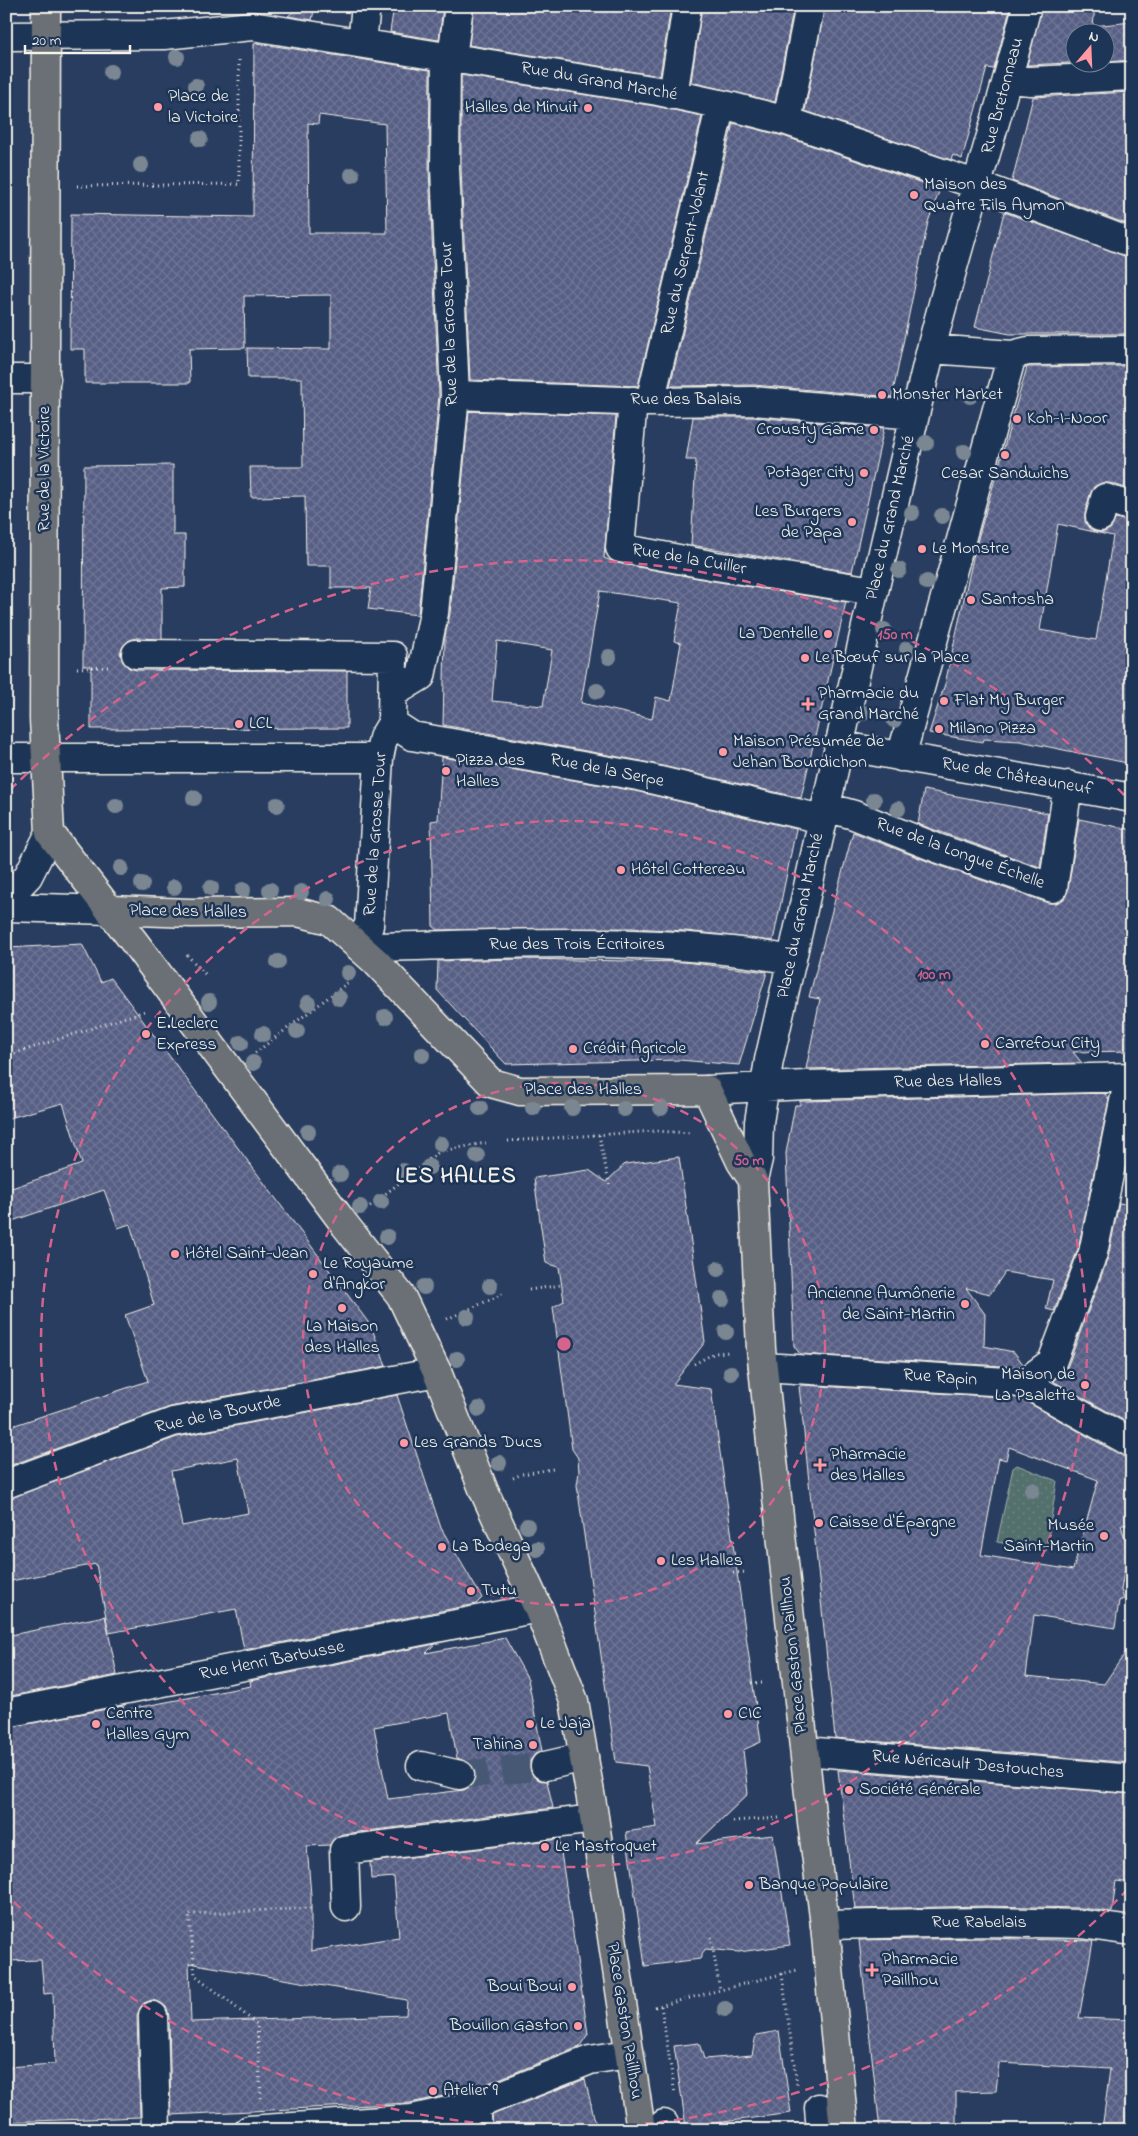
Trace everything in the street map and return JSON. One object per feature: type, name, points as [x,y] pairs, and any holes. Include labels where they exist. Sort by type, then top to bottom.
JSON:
[{"type":"main road","name":"Rue de la Victoire","points":[[46,6],[44,669],[50,833]]},
{"type":"main road","points":[[50,833],[110,910]]},
{"type":"main road","name":"Place des Halles","points":[[110,910],[191,913],[296,912],[329,920],[358,945],[492,1083],[520,1091],[707,1090]]},
{"type":"main road","name":"Place des Halles","points":[[110,910],[345,1225],[401,1296],[437,1372]]},
{"type":"main road","name":"Place Gaston Paillhou","points":[[707,1090],[741,1162],[753,1180],[763,1367],[825,1925],[844,2130]]},
{"type":"main road","name":"Place Gaston Paillhou","points":[[437,1372],[484,1491],[538,1608],[574,1701],[594,1819],[628,2054],[656,2128]]},
{"type":"street","points":[[362,42],[366,6]]},
{"type":"street","name":"Rue de la Grosse Tour","points":[[393,693],[420,676],[434,613],[455,395],[445,168],[449,57],[459,6]]},
{"type":"street","points":[[673,95],[687,6]]},
{"type":"street","points":[[787,121],[810,6]]},
{"type":"street","name":"Rue Bretonneau","points":[[978,186],[1027,6]]},
{"type":"street","name":"Rue du Grand Marché","points":[[6,36],[164,35],[245,26],[362,42],[673,95],[721,104],[787,121],[978,186],[1132,243]]},
{"type":"street","points":[[1008,79],[1031,81],[1132,76]]},
{"type":"street","name":"Rue du Serpent-Volant","points":[[642,401],[721,104]]},
{"type":"street","name":"Place du Grand Marché","points":[[765,1087],[838,745],[915,415],[931,349],[978,186]]},
{"type":"street","points":[[931,349],[1012,355],[1028,350],[1132,350]]},
{"type":"street","points":[[838,745],[901,757],[1012,355]]},
{"type":"street","points":[[6,379],[46,379]]},
{"type":"street","name":"Rue des Balais","points":[[455,395],[642,401],[753,401],[915,415]]},
{"type":"street","name":"Rue de la Cuiller","points":[[642,401],[620,548],[716,566],[874,591]]},
{"type":"street","points":[[1100,517],[1105,498],[1132,507]]},
{"type":"street","name":"Rue de la Grosse Tour","points":[[136,654],[393,656],[392,723],[384,738],[379,758],[369,926],[358,945]]},
{"type":"street","name":"Rue de la Serpe","points":[[392,723],[412,736],[638,776],[824,813]]},
{"type":"street","name":"Rue de Châteauneuf","points":[[901,757],[1068,785],[1132,798]]},
{"type":"street","points":[[6,758],[379,758]]},
{"type":"street","name":"Rue de la Longue Échelle","points":[[824,813],[854,815],[937,848],[1053,888],[1068,785]]},
{"type":"street","points":[[6,900],[28,876],[50,833]]},
{"type":"street","points":[[6,907],[110,910]]},
{"type":"street","name":"Rue des Trois Écritoires","points":[[358,945],[597,943],[709,947],[792,960]]},
{"type":"street","points":[[1024,1383],[1052,1362],[1093,1253],[1130,1077]]},
{"type":"street","name":"Rue des Halles","points":[[765,1087],[1130,1077]]},
{"type":"street","name":"Place des Halles","points":[[707,1090],[765,1087]]},
{"type":"street","name":"Place Gaston Paillhou","points":[[753,1180],[758,1159],[759,1122],[765,1087]]},
{"type":"street","name":"Rue Rapin","points":[[763,1367],[1024,1383],[1132,1444]]},
{"type":"street","name":"Rue de la Bourde","points":[[6,1484],[172,1422],[437,1372]]},
{"type":"street","name":"Rue Henri Barbusse","points":[[6,1713],[538,1608]]},
{"type":"street","name":"Rue Néricault Destouches","points":[[805,1751],[1132,1779]]},
{"type":"street","points":[[545,1766],[584,1757]]},
{"type":"street","points":[[421,1766],[460,1775]]},
{"type":"street","points":[[346,1907],[344,1850],[594,1819]]},
{"type":"street","name":"Rue Rabelais","points":[[825,1925],[985,1922],[1081,1924],[1132,1932]]},
{"type":"street","points":[[153,2016],[156,2130]]},
{"type":"street","points":[[256,2129],[372,2124],[412,2119],[477,2117],[590,2060],[628,2054]]},
{"type":"path","points":[[46,186],[239,184],[245,26]]},
{"type":"path","points":[[44,669],[128,667],[136,654]]},
{"type":"path","points":[[187,955],[204,974]]},
{"type":"path","points":[[253,1054],[354,978]]},
{"type":"path","points":[[10,1055],[126,1019],[147,1010]]},
{"type":"path","points":[[508,1141],[655,1131],[698,1134]]},
{"type":"path","points":[[599,1135],[610,1188]]},
{"type":"path","points":[[363,1211],[440,1151],[486,1143]]},
{"type":"path","points":[[528,1290],[561,1285]]},
{"type":"path","points":[[439,1322],[505,1293]]},
{"type":"path","points":[[694,1364],[714,1353],[736,1351]]},
{"type":"path","points":[[530,1472],[553,1469]]},
{"type":"path","points":[[733,1573],[746,1572]]},
{"type":"path","points":[[752,1682],[762,1683]]},
{"type":"path","points":[[732,1821],[779,1818]]},
{"type":"path","points":[[256,2129],[257,2024],[195,1975],[189,1914],[346,1907]]},
{"type":"path","points":[[711,1936],[720,1990]]},
{"type":"path","points":[[647,2010],[799,1969]]},
{"type":"path","points":[[782,1974],[813,2110]]},
{"type":"path","points":[[662,2006],[676,2099]]},
{"type":"green space","points":[[1017,1465],[1057,1481],[1046,1551],[997,1542],[1013,1468]]},
{"type":"building","points":[[300,6],[315,6],[312,20],[288,16]]},
{"type":"building","points":[[394,6],[443,6],[439,40],[390,32]]},
{"type":"building","points":[[474,6],[671,6],[660,76],[469,45]]},
{"type":"building","points":[[702,6],[794,6],[775,102],[691,82]]},
{"type":"building","points":[[825,6],[1011,6],[994,69],[987,68],[962,159],[953,155],[951,160],[805,111]]},
{"type":"building","points":[[1042,6],[1095,6],[1093,22],[1066,22],[1066,63],[1027,65]]},
{"type":"building","points":[[1132,22],[1132,60],[1116,61],[1116,24]]},
{"type":"building","points":[[254,44],[430,70],[429,169],[439,395],[418,615],[368,609],[371,588],[331,588],[331,566],[306,566],[305,496],[251,497],[250,467],[303,467],[302,378],[248,378],[247,348],[331,349],[331,295],[244,296],[245,348],[189,349],[190,383],[85,383],[85,349],[70,349],[71,214],[253,217]],"holes":[[[319,115],[385,124],[387,233],[309,233],[308,123],[318,124]]]},
{"type":"building","points":[[461,75],[655,106],[702,116],[638,386],[470,380],[461,168]]},
{"type":"building","points":[[1132,92],[1132,226],[1012,181],[1033,97]]},
{"type":"building","points":[[733,123],[783,136],[940,189],[928,222],[892,397],[754,385],[670,386]]},
{"type":"building","points":[[1004,212],[1132,258],[1132,334],[1010,334],[975,327]]},
{"type":"building","points":[[1132,366],[1132,490],[1110,483],[1101,483],[1094,487],[1090,494],[1085,522],[1089,528],[1097,532],[1105,532],[1111,528],[1116,518],[1132,522],[1132,764],[1020,741],[984,739],[983,742],[929,733],[945,684],[975,549],[1027,367]],"holes":[[[1058,524],[1113,536],[1096,640],[1040,630]]]},
{"type":"building","points":[[469,411],[616,416],[604,558],[617,563],[713,581],[846,602],[801,798],[641,761],[443,725],[445,636],[450,614]],"holes":[[[600,591],[681,603],[674,641],[681,643],[671,701],[656,697],[652,719],[581,703]],[[497,641],[552,650],[543,706],[492,701]]]},
{"type":"building","points":[[693,417],[752,417],[884,428],[852,572],[691,545],[696,460],[686,460]]},
{"type":"building","points":[[173,465],[173,535],[185,535],[185,587],[162,588],[162,639],[136,638],[128,641],[120,653],[123,662],[129,668],[136,670],[347,671],[347,728],[91,729],[91,666],[83,666],[84,466]]},
{"type":"building","points":[[442,757],[635,791],[796,829],[773,941],[686,931],[632,928],[438,930],[433,926],[431,821],[438,820]]},
{"type":"building","points":[[924,790],[1048,813],[1040,867],[918,824]]},
{"type":"building","points":[[1079,819],[1132,830],[1132,1051],[1073,1052],[1082,1063],[806,1069],[820,999],[809,997],[853,832],[932,863],[1048,903],[1056,903],[1064,899],[1068,890]]},
{"type":"building","points":[[82,944],[101,982],[111,978],[371,1326],[386,1366],[170,1407],[6,1467],[6,1428],[148,1381],[125,1315],[154,1305],[130,1224],[118,1228],[104,1190],[6,1223],[6,1190],[82,1164],[63,1103],[6,1119],[6,948]]},
{"type":"building","points":[[523,959],[684,962],[767,972],[739,1065],[679,1060],[506,1064],[437,990],[438,961]]},
{"type":"building","points":[[1104,1093],[1109,1099],[1078,1249],[1054,1311],[1046,1309],[1053,1280],[1005,1272],[990,1294],[966,1288],[985,1314],[984,1346],[1014,1352],[1023,1364],[1019,1367],[800,1354],[794,1346],[786,1153],[795,1105],[800,1105],[800,1101]]},
{"type":"building","name":"Les Halles","points":[[679,1157],[705,1342],[673,1384],[711,1389],[761,1742],[743,1750],[748,1794],[696,1844],[773,1835],[790,1945],[739,1952],[705,1949],[700,1959],[645,1966],[626,1832],[657,1827],[647,1766],[616,1762],[577,1485],[579,1472],[578,1458],[572,1449],[553,1307],[564,1301],[559,1267],[546,1263],[534,1178],[589,1170],[606,1182],[625,1164]]},
{"type":"building","points":[[1119,1203],[1132,1205],[1132,1425],[1053,1381],[1067,1368],[1108,1258]]},
{"type":"building","points":[[802,1385],[1020,1398],[1124,1457],[1132,1459],[1132,1525],[1121,1525],[1131,1560],[1125,1567],[1121,1590],[1124,1599],[1119,1601],[1115,1628],[1034,1615],[1026,1676],[1104,1684],[1132,1643],[1132,1763],[835,1738],[799,1387]],"holes":[[[1009,1447],[1098,1480],[1073,1570],[981,1555],[999,1458],[1006,1460]]]},
{"type":"building","points":[[397,1395],[441,1528],[482,1598],[476,1604],[244,1650],[236,1609],[109,1633],[96,1564],[6,1582],[6,1499],[177,1437]],"holes":[[[238,1458],[248,1513],[182,1526],[171,1471]]]},
{"type":"building","points":[[105,1616],[117,1675],[6,1697],[6,1636]]},
{"type":"building","points":[[505,1638],[528,1679],[542,1751],[535,1754],[530,1761],[530,1770],[534,1777],[547,1781],[553,1808],[342,1834],[335,1838],[330,1845],[307,1846],[311,1895],[311,1951],[399,1937],[394,1877],[371,1879],[370,1862],[559,1839],[588,2034],[579,2047],[471,2090],[410,2103],[171,2115],[169,2016],[167,2008],[161,2003],[152,2000],[144,2003],[137,2016],[140,2117],[6,2122],[6,2067],[55,2064],[53,1993],[44,1994],[41,1960],[6,1961],[6,1728],[123,1706],[124,1710],[251,1686],[250,1681],[435,1644],[426,1653]],"holes":[[[449,1713],[457,1758],[470,1763],[475,1770],[475,1778],[472,1785],[464,1790],[388,1799],[374,1727]],[[189,1963],[407,2000],[406,2015],[191,2022]]]},
{"type":"building","points":[[838,1770],[1132,1794],[1132,1883],[1116,1881],[1112,1912],[1081,1908],[985,1906],[855,1909]]},
{"type":"building","points":[[985,1938],[1093,1941],[1079,2018],[1132,2020],[1132,2130],[1102,2130],[1110,2069],[999,2063],[996,2091],[956,2092],[956,2130],[880,2130],[859,1940]]},
{"type":"building","points":[[779,2031],[791,2113],[686,2127],[674,2046],[699,2043],[704,2059],[752,2055],[756,2035]]},
{"type":"building","points":[[585,2079],[597,2130],[493,2130],[492,2115]]},
{"type":"tunnel","points":[[460,1775],[545,1766]]},
{"type":"place","name":"Place de la Victoire","points":[[158,107]]},
{"type":"place","name":"Halles de Minuit","points":[[588,108]]},
{"type":"place","name":"Maison des Quatre Fils Aymon","points":[[914,195]]},
{"type":"place","name":"Monster Market","points":[[882,395]]},
{"type":"place","name":"Koh-I-Noor","points":[[1017,419]]},
{"type":"place","name":"Crousty Game","points":[[874,430]]},
{"type":"place","name":"Cesar Sandwichs","points":[[1005,455]]},
{"type":"place","name":"Potager city","points":[[864,473]]},
{"type":"place","name":"Les Burgers de Papa","points":[[852,522]]},
{"type":"place","name":"Le Monstre","points":[[922,549]]},
{"type":"place","name":"Santosha","points":[[971,600]]},
{"type":"place","name":"La Dentelle","points":[[828,634]]},
{"type":"place","name":"Le Bœuf sur la Place","points":[[805,658]]},
{"type":"place","name":"Flat My Burger","points":[[944,701]]},
{"type":"place","name":"Pharmacie du Grand Marché","points":[[808,704]]},
{"type":"place","name":"LCL","points":[[239,724]]},
{"type":"place","name":"Milano Pizza","points":[[939,729]]},
{"type":"place","name":"Maison Présumée de Jehan Bourdichon","points":[[723,752]]},
{"type":"place","name":"Pizza des Halles","points":[[446,771]]},
{"type":"place","name":"Hôtel Cottereau","points":[[621,870]]},
{"type":"place","name":"E.Leclerc Express","points":[[146,1034]]},
{"type":"place","name":"Carrefour City","points":[[985,1044]]},
{"type":"place","name":"Crédit Agricole","points":[[573,1049]]},
{"type":"place","name":"Hôtel Saint-Jean","points":[[175,1254]]},
{"type":"place","name":"Le Royaume d'Angkor","points":[[313,1274]]},
{"type":"place","name":"Ancienne Aumônerie de Saint-Martin","points":[[965,1304]]},
{"type":"place","name":"La Maison des Halles","points":[[342,1308]]},
{"type":"place","name":"Maison de La Psalette","points":[[1085,1385]]},
{"type":"place","name":"Les Grands Ducs","points":[[404,1443]]},
{"type":"place","name":"Pharmacie des Halles","points":[[820,1465]]},
{"type":"place","name":"Caisse d'Épargne","points":[[819,1523]]},
{"type":"place","name":"Musée Saint-Martin","points":[[1104,1536]]},
{"type":"place","name":"La Bodega","points":[[442,1547]]},
{"type":"place","name":"Les Halles","points":[[661,1561]]},
{"type":"place","name":"Tutu","points":[[471,1591]]},
{"type":"place","name":"CIC","points":[[728,1714]]},
{"type":"place","name":"Centre Halles Gym","points":[[96,1724]]},
{"type":"place","name":"Le Jaja","points":[[530,1724]]},
{"type":"place","name":"Tahina","points":[[533,1745]]},
{"type":"place","name":"Société Générale","points":[[849,1790]]},
{"type":"place","name":"Le Mastroquet","points":[[545,1847]]},
{"type":"place","name":"Banque Populaire","points":[[749,1885]]},
{"type":"place","name":"Pharmacie Paillhou","points":[[872,1970]]},
{"type":"place","name":"Boui Boui","points":[[572,1987]]},
{"type":"place","name":"Bouillon Gaston","points":[[578,2026]]},
{"type":"place","name":"Atelier 9","points":[[433,2091]]},
{"type":"district","name":"LES HALLES","points":[[456,1177]]}]
